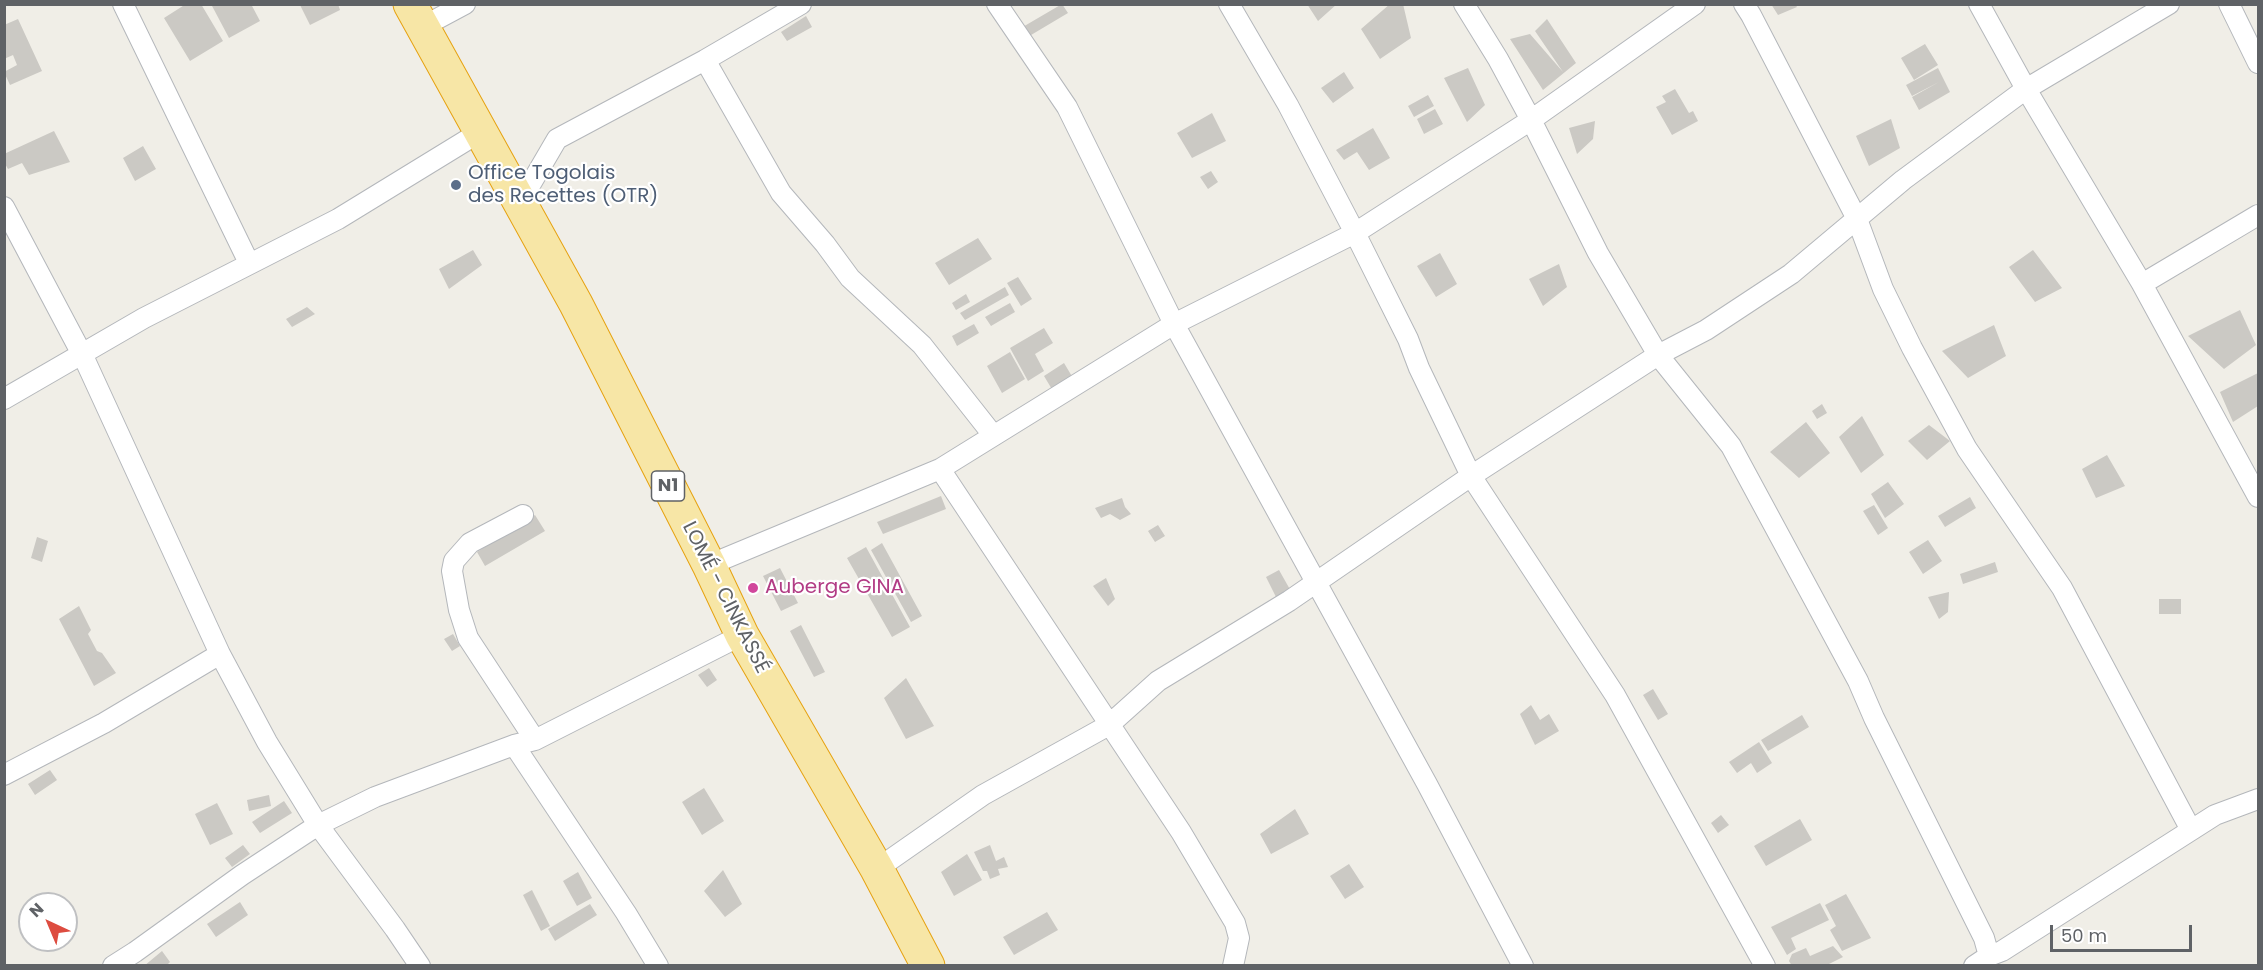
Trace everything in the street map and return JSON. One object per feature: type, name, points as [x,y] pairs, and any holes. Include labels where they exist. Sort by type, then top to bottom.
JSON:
[{"type":"highway","name":"LOMÉ - CINKASSÉ","points":[[416,16],[576,304],[709,565],[742,635],[877,869],[928,966]]},
{"type":"street","points":[[123,4],[249,263]]},
{"type":"street","points":[[416,16],[465,4]]},
{"type":"street","points":[[519,204],[557,139],[705,60],[801,4]]},
{"type":"street","points":[[997,4],[1066,107],[1174,324],[1427,784],[1523,966]]},
{"type":"street","points":[[1229,4],[1288,105],[1355,234],[1408,339],[1419,368],[1471,476],[1615,695],[1765,966]]},
{"type":"street","points":[[1464,4],[1498,59],[1531,120],[1598,253],[1658,355],[1731,446],[1821,610],[1994,960],[2215,815],[2259,799]]},
{"type":"street","points":[[709,565],[940,469],[1174,324],[1355,234],[1531,120],[1695,4]]},
{"type":"street","points":[[1744,4],[1857,219],[1883,289],[1897,319],[1966,449],[2062,588],[2191,830]]},
{"type":"street","points":[[1979,4],[2026,89],[2142,284],[2259,497]]},
{"type":"street","points":[[877,869],[983,795],[1108,725],[1158,681],[1289,602],[1314,582],[1471,476],[1658,355],[1706,330],[1791,274],[1920,167],[2026,89],[2169,4]]},
{"type":"street","points":[[2229,4],[2259,63]]},
{"type":"street","points":[[705,60],[781,193],[825,244],[850,278],[922,345],[993,435]]},
{"type":"street","points":[[4,399],[144,318],[338,219],[480,132]]},
{"type":"street","points":[[4,207],[82,354],[220,654],[267,742],[318,825],[396,929],[420,966]]},
{"type":"street","points":[[2142,284],[2259,215]]},
{"type":"street","points":[[940,469],[1181,832],[1235,923],[1239,938],[1233,966]]},
{"type":"street","points":[[523,515],[470,543],[454,561],[452,571],[459,610],[468,638],[535,740]]},
{"type":"street","points":[[113,966],[242,875],[318,825],[375,797],[514,745],[535,740],[742,635]]},
{"type":"street","points":[[4,775],[104,723],[220,654]]},
{"type":"street","points":[[514,745],[626,913],[658,966]]},
{"type":"building","points":[[186,4],[201,4],[223,41],[190,61],[164,18]]},
{"type":"building","points":[[211,4],[251,4],[260,21],[229,38]]},
{"type":"building","points":[[338,4],[340,10],[310,25],[300,5]]},
{"type":"building","points":[[1062,4],[1068,13],[1026,38],[1021,28]]},
{"type":"building","points":[[1307,4],[1337,4],[1318,21]]},
{"type":"building","points":[[1390,4],[1403,4],[1411,38],[1380,59],[1361,29]]},
{"type":"building","points":[[1771,4],[1795,4],[1797,7],[1778,15]]},
{"type":"building","points":[[806,16],[812,27],[787,41],[781,32]]},
{"type":"building","points":[[18,19],[42,71],[10,85],[4,72],[17,65],[13,55],[4,59],[4,25]]},
{"type":"building","points":[[1547,19],[1576,63],[1543,90],[1510,39],[1530,34],[1563,72],[1535,31]]},
{"type":"building","points":[[1925,44],[1938,65],[1914,80],[1901,58]]},
{"type":"building","points":[[1468,68],[1485,105],[1467,122],[1444,78]]},
{"type":"building","points":[[1938,68],[1950,92],[1919,110],[1912,97],[1939,82],[1912,96],[1906,85]]},
{"type":"building","points":[[1344,72],[1354,88],[1333,103],[1321,88]]},
{"type":"building","points":[[1675,89],[1689,113],[1693,111],[1698,121],[1672,135],[1656,107],[1666,102],[1662,96]]},
{"type":"building","points":[[1428,95],[1434,106],[1414,117],[1408,106]]},
{"type":"building","points":[[1435,109],[1443,124],[1424,134],[1417,119]]},
{"type":"building","points":[[1212,113],[1226,141],[1192,158],[1177,133]]},
{"type":"building","points":[[1891,119],[1900,148],[1869,166],[1856,136]]},
{"type":"building","points":[[1595,121],[1593,139],[1577,154],[1569,128]]},
{"type":"building","points":[[1373,128],[1390,158],[1369,170],[1357,152],[1344,160],[1336,150]]},
{"type":"building","points":[[54,131],[70,162],[29,175],[22,163],[8,169],[4,162],[4,154]]},
{"type":"building","points":[[143,146],[156,169],[135,181],[123,158]]},
{"type":"building","points":[[1211,171],[1218,182],[1208,189],[1200,177]]},
{"type":"building","points":[[978,238],[992,259],[949,285],[935,263]]},
{"type":"building","points":[[473,250],[482,265],[449,289],[439,269]]},
{"type":"building","points":[[2033,250],[2062,288],[2035,302],[2009,267]]},
{"type":"building","points":[[1440,253],[1457,284],[1436,297],[1417,266]]},
{"type":"building","points":[[1559,264],[1567,287],[1543,306],[1529,279]]},
{"type":"building","points":[[1018,277],[1032,299],[1021,306],[1007,283]]},
{"type":"building","points":[[1005,287],[1009,295],[965,320],[960,313]]},
{"type":"building","points":[[966,294],[970,302],[956,310],[952,303]]},
{"type":"building","points":[[1010,303],[1015,312],[991,326],[985,317]]},
{"type":"building","points":[[307,307],[315,314],[292,327],[286,319]]},
{"type":"building","points":[[2240,310],[2256,345],[2224,369],[2188,336]]},
{"type":"building","points":[[974,324],[979,333],[957,346],[952,336]]},
{"type":"building","points":[[1994,325],[2006,356],[1968,378],[1942,351]]},
{"type":"building","points":[[1044,328],[1053,343],[1035,354],[1044,371],[1028,381],[1010,348]]},
{"type":"building","points":[[1010,352],[1025,379],[1002,393],[987,366]]},
{"type":"building","points":[[1064,363],[1073,378],[1053,391],[1044,376]]},
{"type":"building","points":[[2258,373],[2258,406],[2233,422],[2220,392]]},
{"type":"building","points":[[1822,404],[1827,413],[1817,419],[1812,411]]},
{"type":"building","points":[[1862,416],[1884,455],[1861,473],[1839,437]]},
{"type":"building","points":[[1806,422],[1830,453],[1799,478],[1770,452]]},
{"type":"building","points":[[1929,425],[1950,441],[1927,460],[1908,441]]},
{"type":"building","points":[[2107,455],[2125,486],[2096,498],[2082,469]]},
{"type":"building","points":[[1888,482],[1904,504],[1885,518],[1871,494]]},
{"type":"building","points":[[941,496],[946,509],[883,534],[877,522]]},
{"type":"building","points":[[1970,497],[1976,508],[1945,527],[1938,516]]},
{"type":"building","points":[[1122,498],[1131,514],[1120,520],[1110,514],[1101,518],[1095,508]]},
{"type":"building","points":[[1874,505],[1888,528],[1878,535],[1863,511]]},
{"type":"building","points":[[535,515],[545,531],[485,566],[477,552]]},
{"type":"building","points":[[1158,525],[1165,536],[1155,542],[1148,531]]},
{"type":"building","points":[[37,537],[48,541],[42,562],[31,558]]},
{"type":"building","points":[[1928,540],[1942,561],[1923,574],[1909,552]]},
{"type":"building","points":[[882,543],[922,616],[911,622],[871,550]]},
{"type":"building","points":[[866,547],[910,627],[892,637],[847,558]]},
{"type":"building","points":[[1995,562],[1998,572],[1963,584],[1960,574]]},
{"type":"building","points":[[780,568],[798,603],[781,611],[763,576]]},
{"type":"building","points":[[1279,570],[1292,593],[1277,599],[1266,577]]},
{"type":"building","points":[[1106,578],[1115,599],[1108,606],[1093,586]]},
{"type":"building","points":[[1949,592],[1948,612],[1939,619],[1928,597]]},
{"type":"building","points":[[2159,599],[2181,599],[2181,614],[2159,614]]},
{"type":"building","points":[[79,606],[91,630],[88,634],[97,651],[102,653],[116,673],[94,686],[59,619]]},
{"type":"building","points":[[801,625],[825,672],[814,677],[790,631]]},
{"type":"building","points":[[453,634],[460,646],[452,651],[444,639]]},
{"type":"building","points":[[709,668],[717,680],[707,687],[698,675]]},
{"type":"building","points":[[906,678],[934,726],[906,739],[884,698]]},
{"type":"building","points":[[1653,689],[1668,714],[1658,720],[1643,695]]},
{"type":"building","points":[[1531,705],[1540,720],[1549,714],[1559,731],[1535,745],[1520,714]]},
{"type":"building","points":[[1802,715],[1809,727],[1768,751],[1761,740]]},
{"type":"building","points":[[1759,742],[1772,763],[1757,773],[1751,763],[1737,773],[1729,762]]},
{"type":"building","points":[[50,770],[57,780],[35,795],[28,784]]},
{"type":"building","points":[[704,788],[724,821],[702,835],[682,802]]},
{"type":"building","points":[[269,795],[271,806],[249,811],[247,800]]},
{"type":"building","points":[[284,801],[292,813],[260,833],[252,822]]},
{"type":"building","points":[[217,803],[233,834],[210,845],[195,814]]},
{"type":"building","points":[[1295,809],[1309,834],[1271,854],[1260,834]]},
{"type":"building","points":[[1721,815],[1729,825],[1718,833],[1711,823]]},
{"type":"building","points":[[1800,819],[1812,840],[1766,866],[1754,846]]},
{"type":"building","points":[[243,845],[250,854],[232,867],[225,858]]},
{"type":"building","points":[[990,845],[996,861],[1004,857],[1008,867],[998,869],[1000,875],[990,879],[987,871],[983,871],[974,852]]},
{"type":"building","points":[[967,854],[982,880],[954,896],[941,872]]},
{"type":"building","points":[[1349,864],[1364,887],[1345,899],[1330,876]]},
{"type":"building","points":[[723,870],[742,904],[725,917],[704,891]]},
{"type":"building","points":[[578,872],[592,898],[577,906],[563,881]]},
{"type":"building","points":[[532,890],[550,926],[541,931],[523,895]]},
{"type":"building","points":[[1846,894],[1871,938],[1842,951],[1830,930],[1836,926],[1825,905]]},
{"type":"building","points":[[240,902],[248,915],[216,937],[207,924]]},
{"type":"building","points":[[1820,903],[1829,920],[1791,938],[1796,949],[1787,955],[1771,927]]},
{"type":"building","points":[[590,904],[597,915],[555,941],[548,929]]},
{"type":"building","points":[[1047,912],[1058,930],[1014,955],[1003,937]]},
{"type":"building","points":[[1833,946],[1843,957],[1825,966],[1792,966],[1789,961],[1792,954],[1806,948],[1810,956]]},
{"type":"building","points":[[162,951],[170,962],[166,966],[144,966]]},
{"type":"place","name":"Office Togolais des Recettes (OTR)","points":[[456,185]]},
{"type":"place","name":"Auberge GINA","points":[[753,588]]}]
